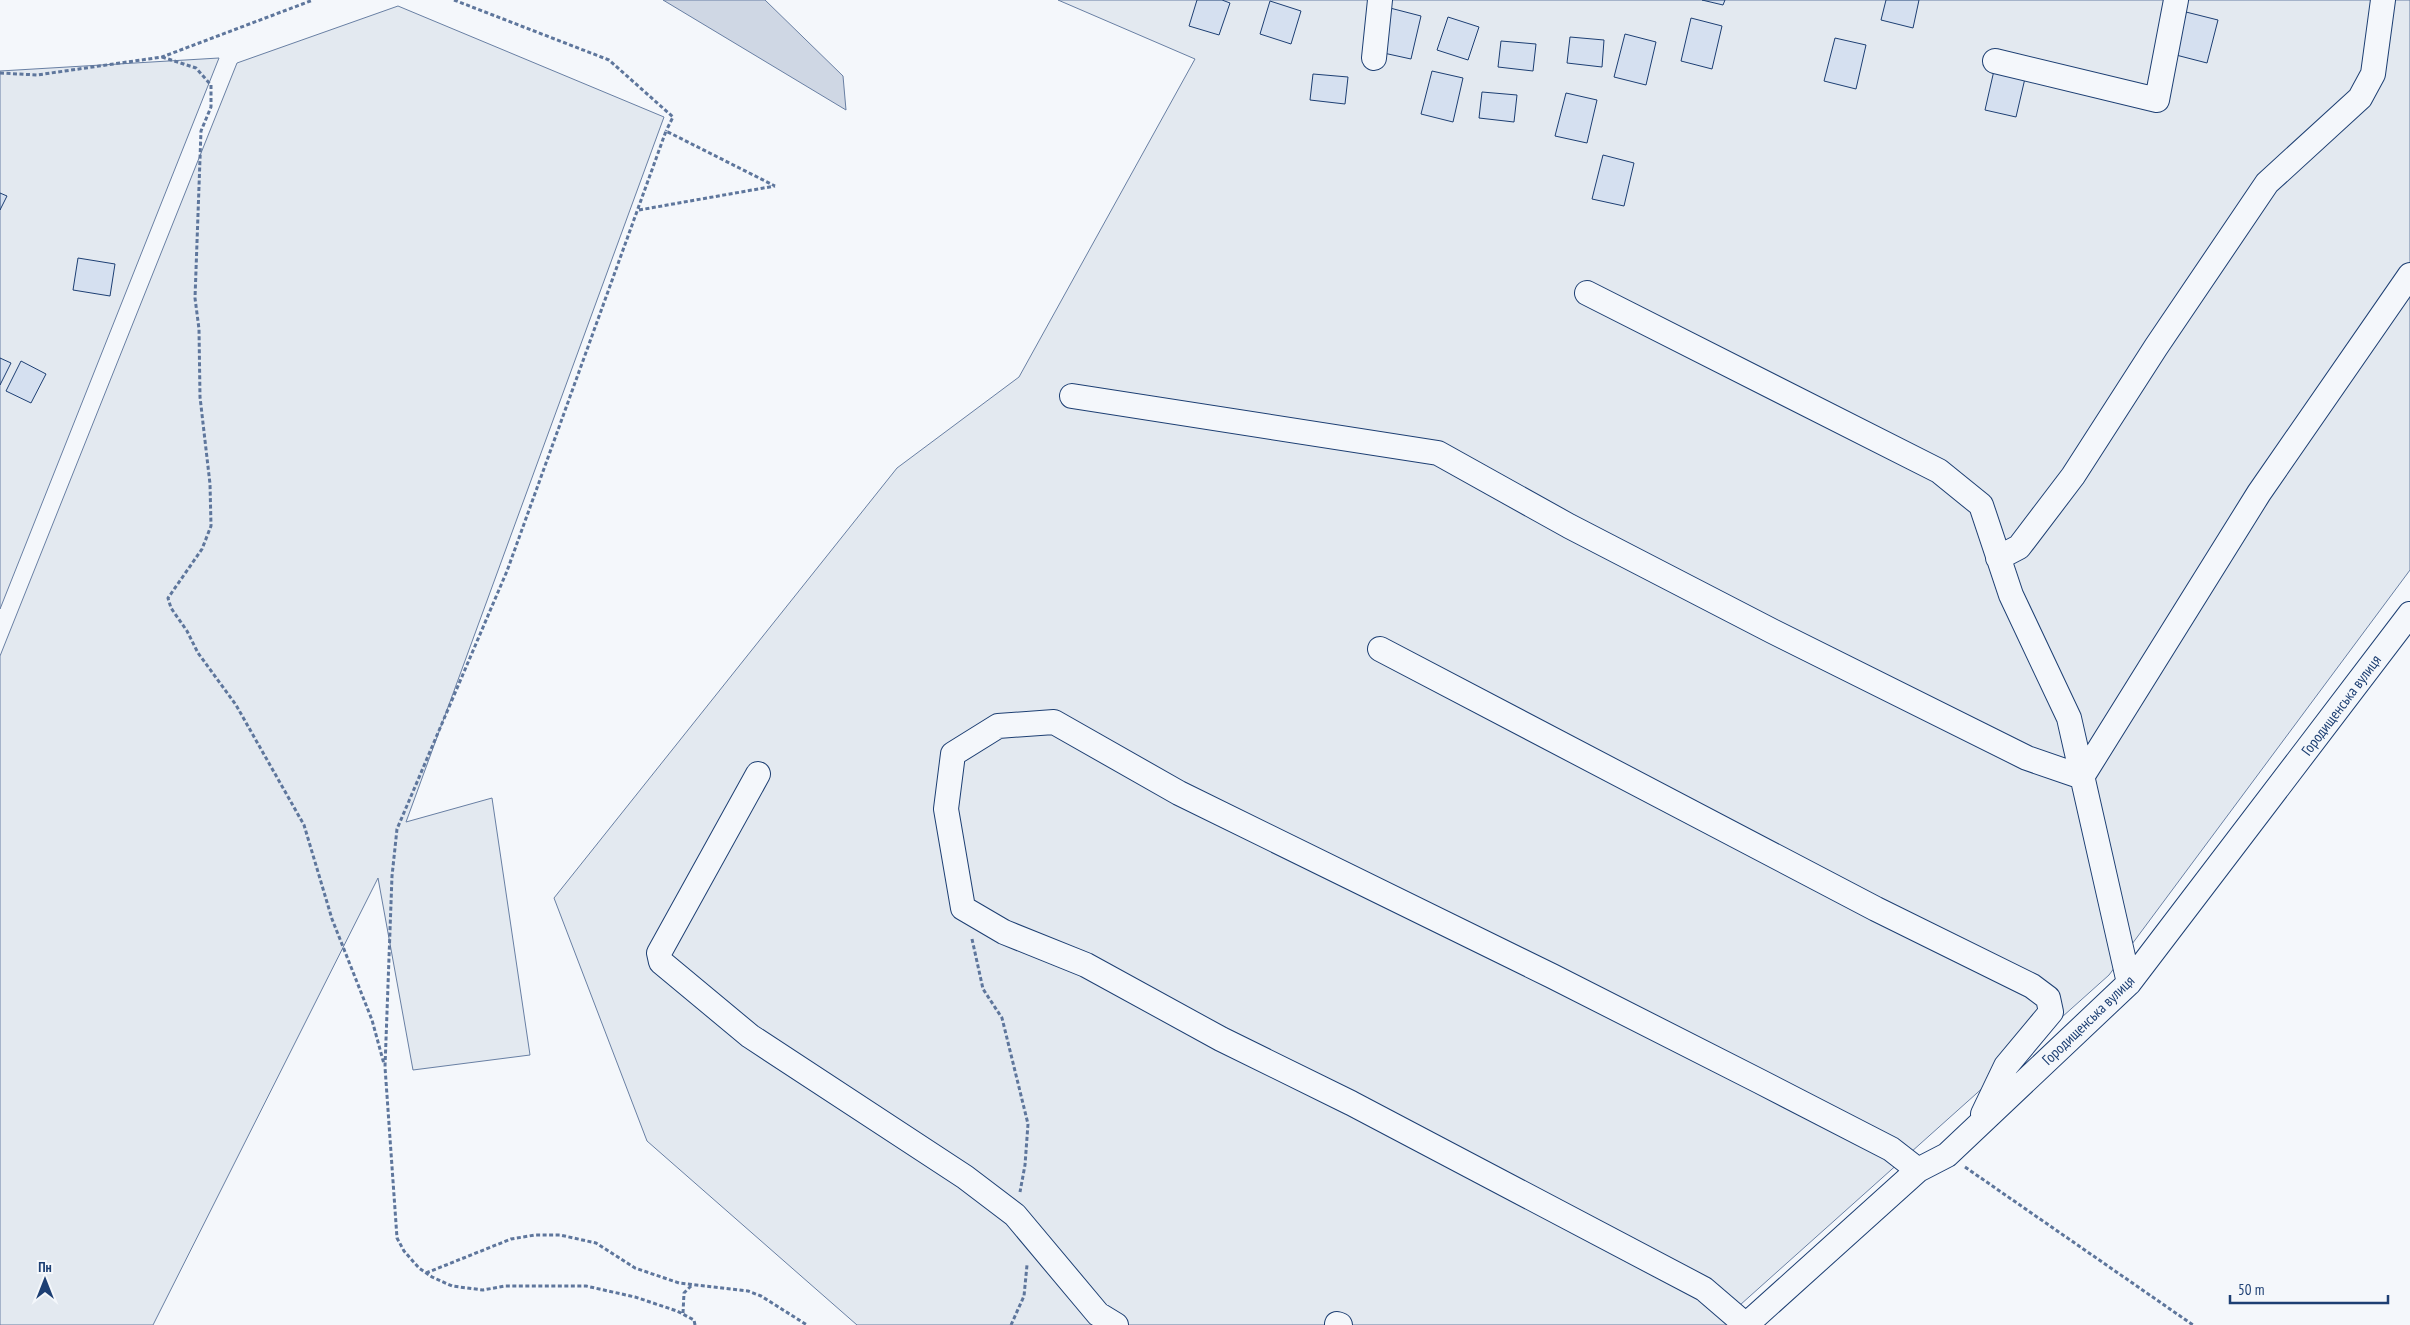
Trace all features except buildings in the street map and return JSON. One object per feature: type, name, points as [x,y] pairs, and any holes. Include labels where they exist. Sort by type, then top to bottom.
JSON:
[{"type":"street","points":[[1374,58],[1380,0]]},
{"type":"street","points":[[1995,61],[2157,100],[2176,0]]},
{"type":"street","points":[[1998,558],[2019,547],[2073,476],[2156,347],[2267,183],[2360,98],[2373,74],[2383,0]]},
{"type":"street","points":[[2082,777],[2259,493],[2410,276]]},
{"type":"street","points":[[1587,294],[1939,471],[1981,505],[2011,595],[2069,718],[2129,983]]},
{"type":"street","points":[[1072,396],[1438,452],[1569,526],[1772,631],[2027,758],[2082,777]]},
{"type":"street","name":"Городищенська вулиця","points":[[1746,1325],[1918,1170],[1947,1155],[2129,983],[2410,614]]},
{"type":"street","points":[[1380,649],[1876,909],[2032,986],[2048,998],[2052,1012],[2006,1066],[1977,1127]]},
{"type":"street","points":[[1746,1325],[1704,1288],[1351,1102],[1221,1038],[1086,965],[1004,932],[962,908],[946,809],[953,754],[998,726],[1054,722],[1180,794],[1552,976],[1892,1149],[1918,1170]]},
{"type":"street","points":[[758,774],[659,953],[661,962],[750,1036],[965,1177],[1015,1216],[1098,1314],[1116,1325]]},
{"type":"path","points":[[0,73],[37,75],[162,58],[313,0]]},
{"type":"path","points":[[454,0],[609,60],[673,117],[666,131],[507,571],[397,829],[392,876],[385,1067],[397,1238],[409,1257],[425,1273],[445,1284],[467,1290],[505,1286],[586,1286],[634,1297],[683,1314],[694,1320],[695,1325]]},
{"type":"path","points":[[162,58],[196,68],[211,85],[211,107],[201,131],[195,298],[199,330],[200,397],[210,484],[211,526],[202,549],[168,598],[171,608],[187,630],[198,652],[236,705],[304,825],[332,919],[372,1020],[385,1067]]},
{"type":"path","points":[[638,210],[775,186],[666,131]]},
{"type":"path","points":[[968,911],[976,962],[983,989],[1002,1018],[1028,1124],[1025,1165],[1015,1216]]},
{"type":"path","points":[[1947,1155],[2193,1325]]},
{"type":"path","points":[[425,1273],[511,1239],[535,1235],[560,1235],[596,1243],[635,1268],[679,1283],[748,1291],[761,1296],[807,1325]]},
{"type":"path","points":[[1011,1325],[1024,1296],[1026,1261]]},
{"type":"path","points":[[683,1314],[684,1294],[692,1285]]},
{"type":"shaded area","points":[[663,0],[765,0],[843,76],[846,110]]},
{"type":"shaded area","points":[[1058,0],[2410,0],[2410,570],[2109,975],[1740,1305],[1731,1325],[857,1325],[647,1141],[554,898],[897,468],[1019,377],[1195,59]]},
{"type":"shaded area","points":[[398,6],[664,117],[406,822],[492,798],[530,1055],[413,1070],[378,878],[153,1325],[0,1325],[0,656],[237,63]]},
{"type":"shaded area","points":[[219,58],[0,609],[0,71]]}]
